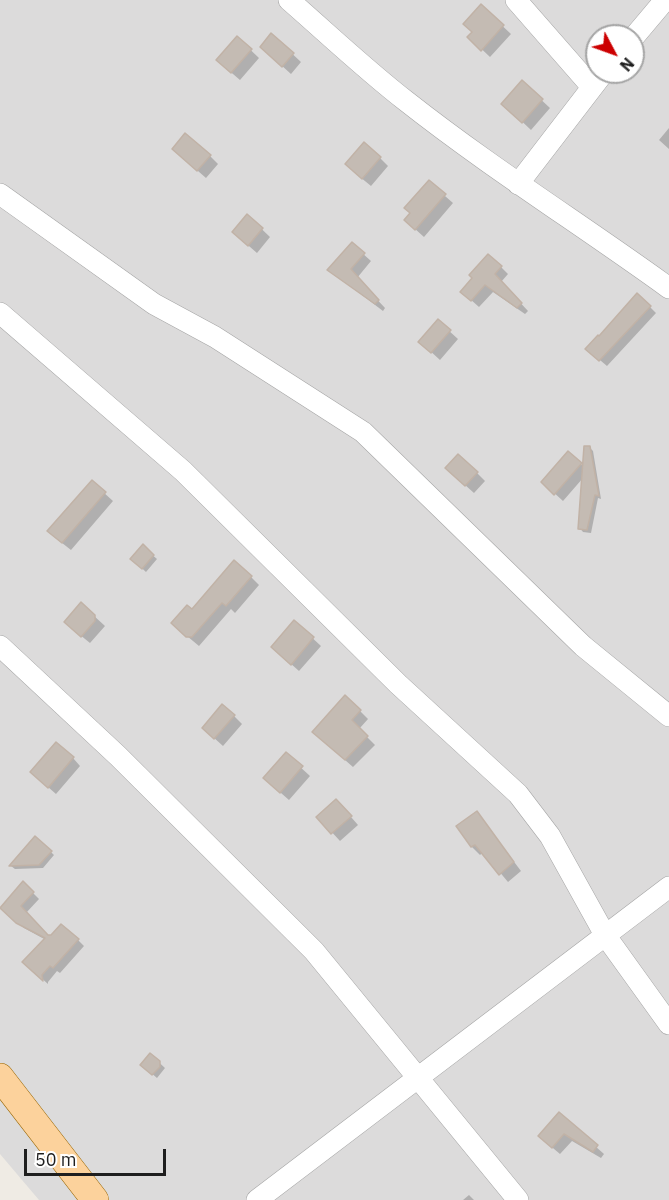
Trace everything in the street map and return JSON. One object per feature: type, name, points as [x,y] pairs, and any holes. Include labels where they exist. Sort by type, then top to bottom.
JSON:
[{"type":"main road","points":[[0,1077],[95,1200]]},
{"type":"street","points":[[289,0],[405,100],[518,184],[592,232],[669,288]]},
{"type":"street","points":[[516,0],[585,67]]},
{"type":"street","points":[[645,24],[665,0]]},
{"type":"street","points":[[518,184],[595,84]]},
{"type":"street","points":[[0,194],[154,304],[215,337],[363,432],[582,646],[669,716]]},
{"type":"street","points":[[0,313],[183,471],[398,684],[518,794],[550,836],[605,935],[669,1024]]},
{"type":"street","points":[[0,646],[118,756],[314,951],[518,1200]]},
{"type":"street","points":[[257,1200],[669,887]]},
{"type":"shaded area","points":[[0,0],[669,0],[669,1200],[39,1200],[0,1154]]},
{"type":"building","points":[[481,4],[504,25],[481,51],[467,37],[472,32],[463,24]]},
{"type":"building","points":[[271,33],[294,53],[282,67],[260,47]]},
{"type":"building","points":[[237,36],[252,49],[231,73],[216,60]]},
{"type":"building","points":[[522,80],[543,99],[522,123],[501,104]]},
{"type":"building","points":[[185,133],[211,155],[197,171],[172,149]]},
{"type":"building","points":[[364,142],[381,157],[362,179],[345,164]]},
{"type":"building","points":[[429,180],[446,194],[415,230],[404,220],[410,213],[404,208]]},
{"type":"building","points":[[247,214],[263,228],[248,246],[232,232]]},
{"type":"building","points":[[352,242],[365,253],[351,269],[379,300],[375,304],[327,270]]},
{"type":"building","points":[[488,254],[502,266],[495,274],[522,303],[517,308],[485,285],[471,301],[460,292],[472,278],[469,275]]},
{"type":"building","points":[[637,293],[651,306],[599,361],[585,349]]},
{"type":"building","points":[[438,319],[451,330],[431,353],[418,342]]},
{"type":"building","points":[[584,446],[590,446],[599,496],[595,495],[587,530],[578,529]]},
{"type":"building","points":[[568,451],[582,463],[554,495],[541,482]]},
{"type":"building","points":[[458,454],[478,472],[465,486],[445,468]]},
{"type":"building","points":[[92,480],[106,492],[62,543],[47,531]]},
{"type":"building","points":[[143,544],[154,555],[142,569],[130,559]]},
{"type":"building","points":[[234,560],[252,576],[226,606],[222,603],[192,637],[186,637],[171,623],[187,605],[192,609]]},
{"type":"building","points":[[81,602],[95,615],[95,621],[81,637],[64,622]]},
{"type":"building","points":[[294,620],[314,637],[291,665],[271,647]]},
{"type":"building","points":[[345,695],[361,710],[352,720],[368,736],[345,760],[312,732]]},
{"type":"building","points":[[222,704],[235,715],[214,739],[202,728]]},
{"type":"building","points":[[56,742],[74,757],[48,788],[30,772]]},
{"type":"building","points":[[286,752],[303,766],[280,793],[263,778]]},
{"type":"building","points":[[336,799],[352,816],[331,834],[316,817]]},
{"type":"building","points":[[477,811],[514,862],[499,875],[475,845],[471,847],[456,826]]},
{"type":"building","points":[[35,836],[52,851],[39,865],[9,866]]},
{"type":"building","points":[[23,881],[34,892],[21,906],[48,935],[51,935],[61,924],[79,939],[53,968],[50,966],[42,975],[43,981],[22,962],[45,938],[16,923],[0,908]]},
{"type":"building","points":[[150,1053],[160,1061],[160,1067],[152,1075],[140,1065]]},
{"type":"building","points":[[559,1112],[598,1145],[593,1152],[564,1134],[552,1148],[538,1136]]}]
